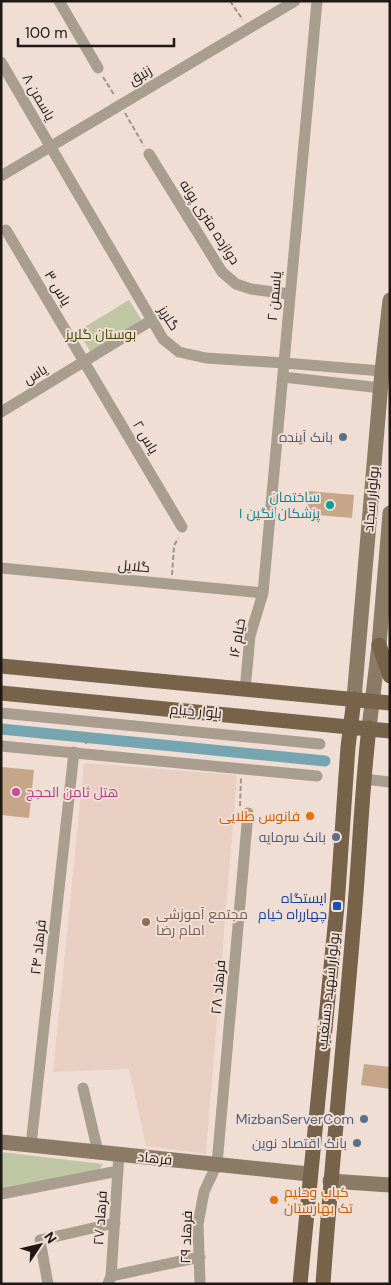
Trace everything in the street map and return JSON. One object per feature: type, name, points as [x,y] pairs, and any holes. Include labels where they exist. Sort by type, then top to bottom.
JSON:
[{"type":"main road","name":"بولوار سجاد","points":[[354,699],[385,389],[390,300]]},
{"type":"main road","name":"بولوار سجاد","points":[[369,728],[379,645],[390,513]]},
{"type":"main road","points":[[379,645],[390,676]]},
{"type":"main road","name":"بلوار خیام","points":[[1,666],[390,703]]},
{"type":"main road","points":[[1,670],[4,680],[1,686]]},
{"type":"main road","name":"بلوار خیام","points":[[1,693],[390,731]]},
{"type":"main road","name":"بولوار شهید دستغیب","points":[[300,1284],[337,906],[350,727],[354,699]]},
{"type":"main road","name":"بولوار شهید دستغیب","points":[[323,1284],[330,1181],[355,905],[363,779],[369,728]]},
{"type":"main road","name":"فرهاد","points":[[1,1142],[310,1174]]},
{"type":"main road","points":[[330,1181],[390,1185]]},
{"type":"street","points":[[59,1],[98,68]]},
{"type":"street","name":"زنبق","points":[[1,176],[296,1]]},
{"type":"street","name":"یاسمن ۲","points":[[263,593],[317,1]]},
{"type":"street","name":"یاسمن ۸","points":[[1,62],[50,147]]},
{"type":"street","name":"گلریز","points":[[50,147],[163,339],[179,352],[206,358],[386,372]]},
{"type":"street","name":"دوازده متری پونه","points":[[149,154],[222,272],[236,284],[289,294]]},
{"type":"street","name":"یاس ۳","points":[[6,230],[84,362]]},
{"type":"street","name":"یاس","points":[[1,412],[152,320]]},
{"type":"street","name":"یاس ۲","points":[[84,362],[182,527]]},
{"type":"street","points":[[283,377],[385,389]]},
{"type":"street","name":"گلایل","points":[[1,568],[263,593]]},
{"type":"street","name":"خیام ۱۶","points":[[245,690],[250,636],[263,593]]},
{"type":"street","points":[[1,713],[320,744]]},
{"type":"street","points":[[1,746],[317,776]]},
{"type":"street","name":"فرهاد ۲۴","points":[[31,1145],[79,753]]},
{"type":"street","points":[[363,779],[390,782]]},
{"type":"street","name":"فرهاد ۲۸","points":[[217,1164],[248,813]]},
{"type":"street","points":[[83,1088],[98,1152]]},
{"type":"street","name":"فرهاد ۲۷","points":[[110,1280],[119,1154]]},
{"type":"street","name":"فرهاد ۲۹","points":[[200,1284],[198,1224],[204,1192],[217,1164]]},
{"type":"street","name":"فرهاد","points":[[1,1194],[118,1171]]},
{"type":"street","points":[[48,1284],[40,1240],[115,1223]]},
{"type":"street","points":[[110,1280],[200,1257]]},
{"type":"path","points":[[230,1],[249,28]]},
{"type":"path","points":[[171,584],[174,546],[182,527]]},
{"type":"path","points":[[79,753],[88,722]]},
{"type":"path","points":[[242,768],[240,808],[248,813]]},
{"type":"shaded area","name":"مجتمع آموزشی امام رضا","points":[[84,763],[237,775],[206,1154],[146,1146],[129,1069],[53,1072]]},
{"type":"green space","name":"بوستان گلریز","points":[[129,300],[144,324],[93,356],[78,331]]},
{"type":"green space","points":[[1,1152],[103,1164],[98,1172],[1,1190]]},
{"type":"building","name":"ساختمان پزشکان نگین ۱","points":[[309,491],[354,495],[352,518],[307,514]]},
{"type":"building","name":"هتل ثامن الحجج","points":[[1,767],[34,770],[29,818],[1,815]]},
{"type":"building","points":[[364,1064],[390,1067],[390,1089],[361,1085]]},
{"type":"waterway","points":[[1,729],[325,761]]},
{"type":"place","name":"بانک آینده","points":[[343,437]]},
{"type":"place","name":"ساختمان پزشکان نگین ۱","points":[[330,505]]},
{"type":"place","name":"هتل ثامن الحجج","points":[[16,792]]},
{"type":"place","name":"فانوس طلایی","points":[[310,816]]},
{"type":"place","name":"بانک سرمایه","points":[[336,837]]},
{"type":"place","name":"ایستگاه چهارراه خیام","points":[[337,906]]},
{"type":"place","name":"مجتمع آموزشی امام رضا","points":[[146,922]]},
{"type":"place","name":"MizbanServerCom","points":[[364,1119]]},
{"type":"place","name":"بانک اقتصاد نوین","points":[[357,1143]]},
{"type":"place","name":"کباب وحلیم تک بهارستان","points":[[274,1200]]}]
